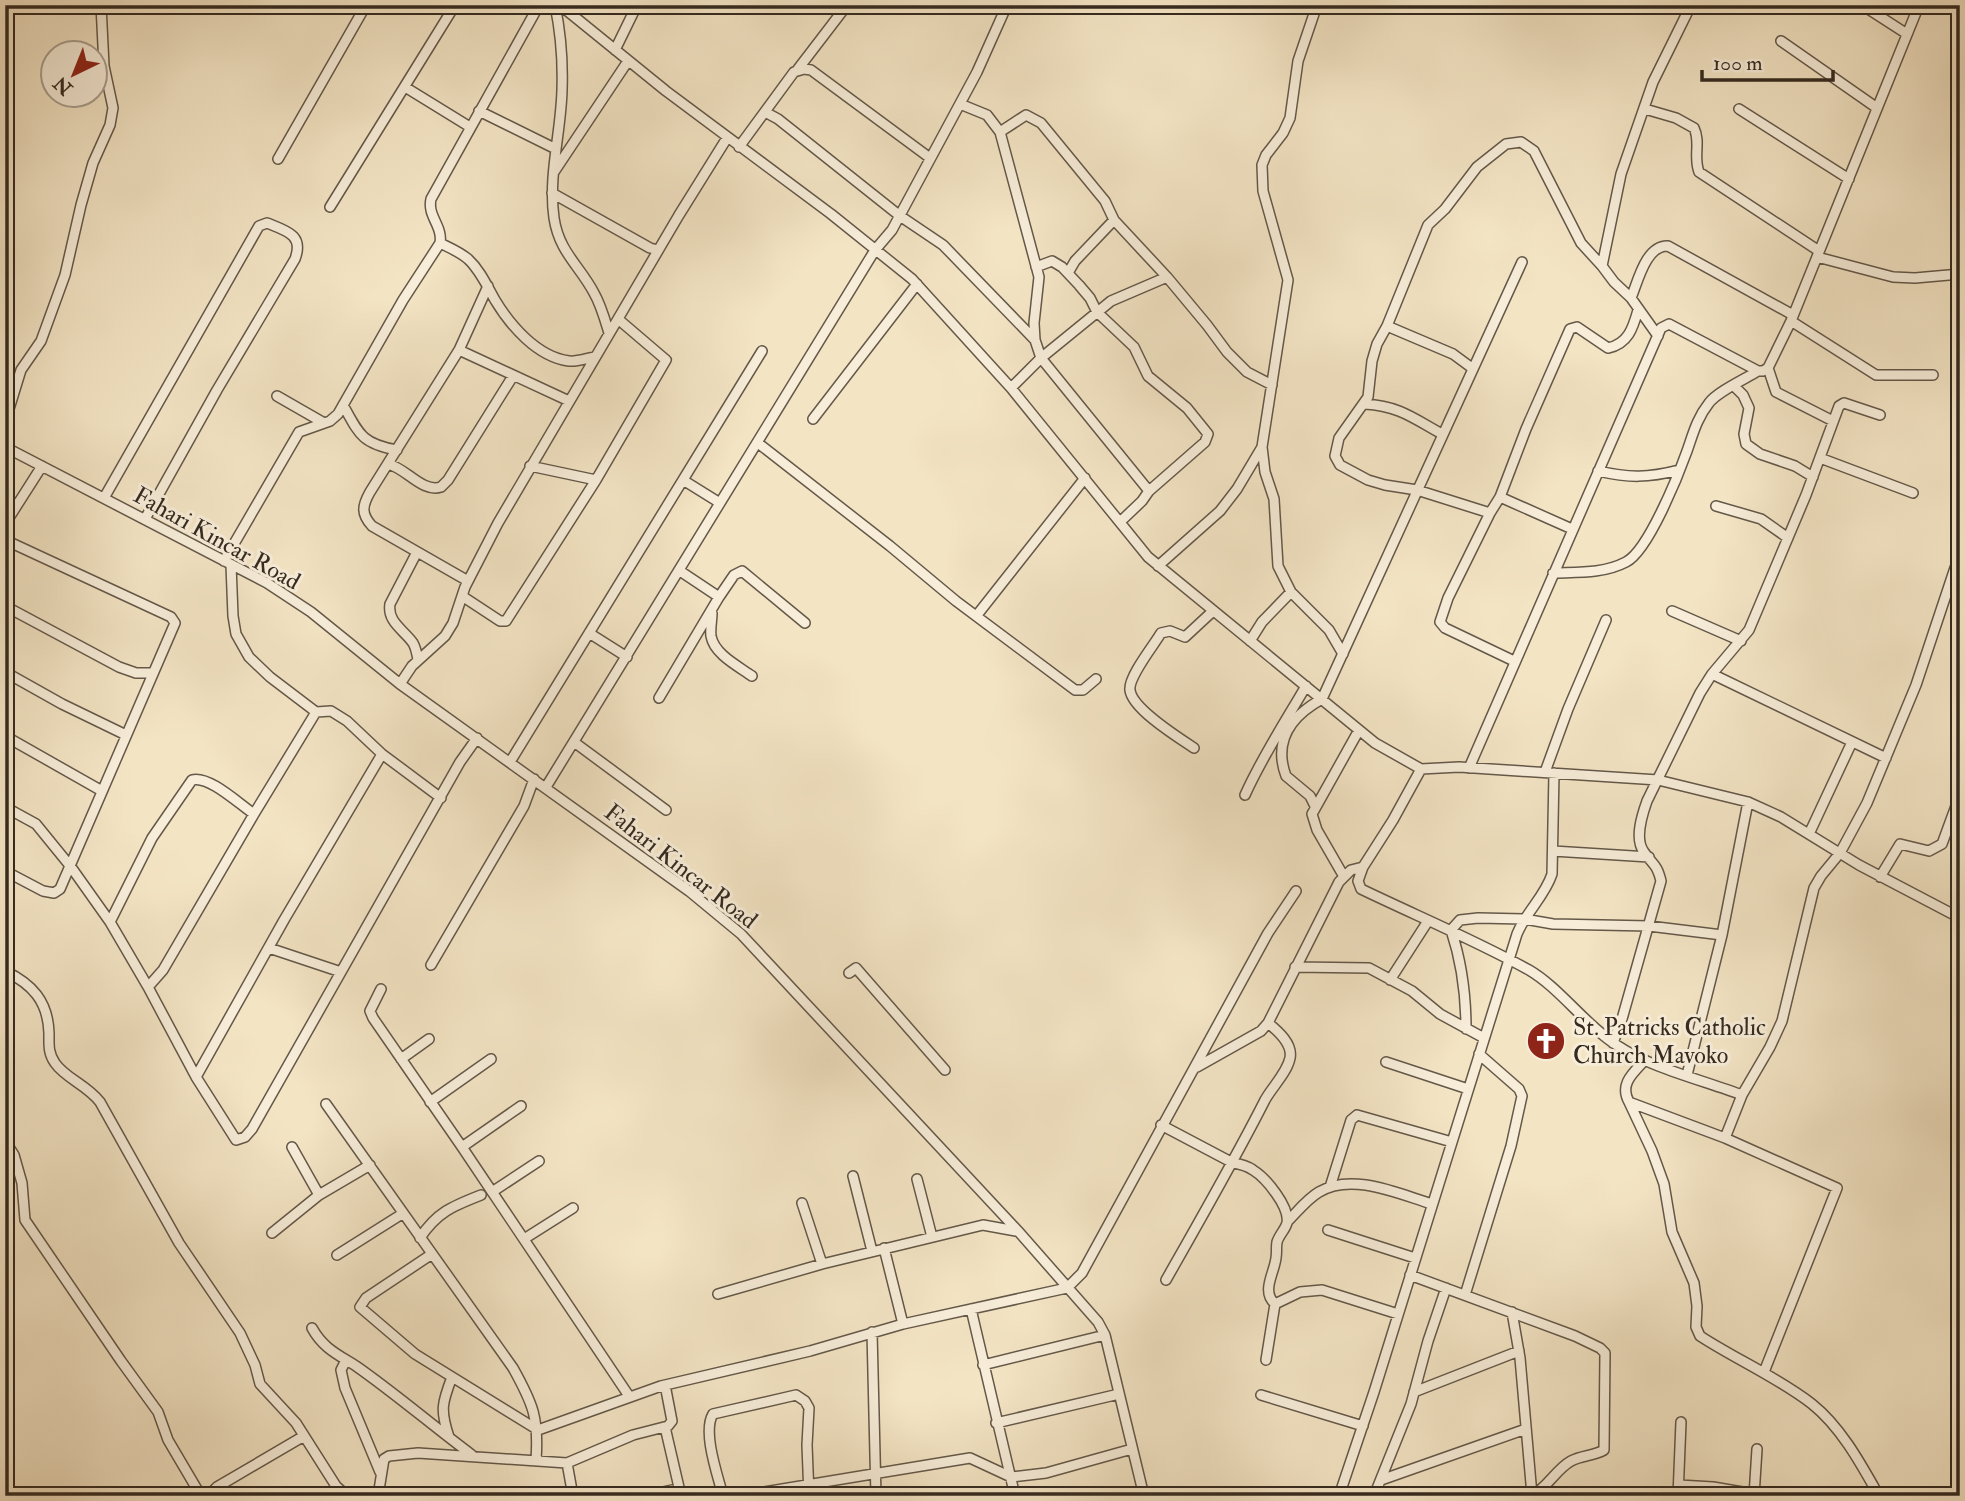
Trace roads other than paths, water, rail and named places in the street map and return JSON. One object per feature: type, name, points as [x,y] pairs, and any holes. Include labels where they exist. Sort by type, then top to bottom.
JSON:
[{"type":"street","points":[[5,422],[20,370],[41,341],[65,275],[80,205],[93,163],[110,125],[113,108],[104,66],[101,5]]},
{"type":"street","points":[[278,159],[366,5]]},
{"type":"street","points":[[330,207],[455,5]]},
{"type":"street","points":[[441,798],[382,754],[347,721],[331,711],[317,712],[270,677],[249,657],[240,644],[233,616],[227,563],[299,432],[324,423],[338,414],[403,300],[440,243],[442,233],[429,206],[539,5]]},
{"type":"street","points":[[555,5],[562,35],[562,92],[552,193],[558,235],[575,267],[594,292],[609,333]]},
{"type":"street","points":[[560,5],[628,61],[831,214],[917,284],[1012,388],[1119,522],[1158,566],[1375,743],[1421,769],[1469,768],[1658,780],[1748,802],[1809,834],[1880,877],[1960,918]]},
{"type":"street","points":[[615,50],[637,5]]},
{"type":"street","points":[[739,147],[847,5]]},
{"type":"street","points":[[546,788],[875,250],[892,230],[977,72],[1007,5]]},
{"type":"street","points":[[1317,5],[1298,61],[1290,118],[1262,165],[1263,191],[1288,280],[1262,447],[1265,472],[1274,499],[1278,566],[1291,592],[1329,630],[1343,653]]},
{"type":"street","points":[[1602,266],[1621,174],[1653,82],[1691,5]]},
{"type":"street","points":[[1862,5],[1907,34]]},
{"type":"street","points":[[1553,573],[1596,572],[1635,557],[1644,545],[1679,470],[1692,433],[1709,403],[1719,393],[1768,368],[1792,318],[1919,5]]},
{"type":"street","points":[[1781,41],[1877,108]]},
{"type":"street","points":[[553,173],[628,61]]},
{"type":"street","points":[[799,69],[811,70],[930,158]]},
{"type":"street","points":[[405,87],[470,127]]},
{"type":"street","points":[[960,104],[987,115],[1000,132],[1036,267],[1039,288],[1034,323],[1035,340],[1041,358],[1149,491]]},
{"type":"street","points":[[1645,109],[1676,118],[1694,128],[1697,140],[1695,164],[1699,172],[1818,254],[1893,277],[1960,274]]},
{"type":"street","points":[[1740,110],[1849,179]]},
{"type":"street","points":[[479,111],[556,149]]},
{"type":"street","points":[[765,112],[900,216],[943,245],[1035,340]]},
{"type":"street","points":[[1000,132],[1026,115],[1036,118],[1105,201],[1114,220],[1167,277],[1236,363],[1272,386]]},
{"type":"street","points":[[400,684],[418,660],[446,636],[468,581],[530,466],[727,138]]},
{"type":"street","points":[[1490,513],[1417,490],[1368,480],[1345,468],[1335,456],[1339,438],[1365,404],[1371,385],[1372,361],[1377,344],[1429,225],[1445,209],[1477,167],[1506,144],[1514,141],[1528,145],[1534,151],[1581,243],[1631,298],[1658,336]]},
{"type":"street","points":[[552,193],[658,250]]},
{"type":"street","points":[[1068,273],[1075,261],[1114,220]]},
{"type":"street","points":[[104,498],[259,226],[267,222],[284,230],[297,240],[299,248],[295,259],[145,519]]},
{"type":"street","points":[[440,243],[470,260],[515,327],[546,352],[573,361],[595,356]]},
{"type":"street","points":[[1631,298],[1653,252],[1661,246],[1668,246],[1792,318],[1876,375],[1933,375]]},
{"type":"street","points":[[1036,267],[1052,261],[1068,273],[1090,298],[1097,312],[1134,346],[1148,376],[1187,408],[1208,434],[1205,442],[1149,491],[1142,502],[1119,522]]},
{"type":"street","points":[[1315,806],[1310,796],[1286,776],[1281,746],[1285,733],[1294,719],[1307,707],[1322,699],[1522,262]]},
{"type":"street","points":[[1012,388],[1041,358],[1097,312],[1124,295],[1167,277]]},
{"type":"street","points":[[813,419],[917,284]]},
{"type":"street","points":[[468,581],[372,526],[365,517],[364,503],[458,350],[488,286]]},
{"type":"street","points":[[1514,661],[1445,628],[1440,622],[1448,598],[1500,497],[1570,329],[1577,327],[1608,348],[1615,347],[1630,334],[1638,310]]},
{"type":"street","points":[[462,596],[500,621],[506,621],[596,480],[666,360],[618,319]]},
{"type":"street","points":[[1469,768],[1661,328],[1669,324],[1758,371]]},
{"type":"street","points":[[1387,326],[1453,354],[1472,368]]},
{"type":"street","points":[[458,350],[569,401]]},
{"type":"street","points":[[510,762],[762,351]]},
{"type":"street","points":[[1768,368],[1776,392],[1833,421]]},
{"type":"street","points":[[388,464],[397,466],[428,487],[441,487],[513,376]]},
{"type":"street","points":[[1734,386],[1743,395],[1749,408],[1744,434],[1746,444],[1760,454],[1813,477]]},
{"type":"street","points":[[277,396],[324,423]]},
{"type":"street","points":[[1612,1043],[1622,1019],[1661,881],[1656,863],[1643,851],[1641,845],[1641,820],[1658,780],[1700,693],[1712,674],[1741,641],[1758,610],[1813,477],[1839,405],[1844,403],[1880,415]]},
{"type":"street","points":[[1365,404],[1388,406],[1442,434]]},
{"type":"street","points":[[343,405],[364,439],[379,447],[397,450]]},
{"type":"street","points":[[758,443],[1075,690],[1083,690],[1096,678]]},
{"type":"street","name":"Fahari Kincar Road","points":[[5,447],[267,583],[311,612],[400,684],[689,891],[741,934],[1018,1231],[1098,1322],[1105,1335],[1144,1496]]},
{"type":"street","points":[[1158,566],[1220,511],[1237,489],[1262,447]]},
{"type":"street","points":[[1820,458],[1913,493]]},
{"type":"street","points":[[5,524],[42,466]]},
{"type":"street","points":[[530,466],[596,480]]},
{"type":"street","points":[[1598,471],[1632,477],[1653,477],[1679,470]]},
{"type":"street","points":[[977,615],[1085,478]]},
{"type":"street","points":[[683,480],[720,503]]},
{"type":"street","points":[[1500,497],[1572,529]]},
{"type":"street","points":[[5,499],[17,505]]},
{"type":"street","points":[[1716,506],[1761,519],[1788,538]]},
{"type":"street","points":[[5,540],[171,617],[175,623],[60,889],[54,893],[43,891],[5,871]]},
{"type":"street","points":[[417,552],[389,611],[394,622],[414,646],[418,660]]},
{"type":"street","points":[[1725,1138],[1742,1095],[1782,1021],[1814,888],[1840,853],[1867,803],[1916,685],[1955,568],[1960,561]]},
{"type":"street","points":[[680,571],[719,597]]},
{"type":"street","points":[[659,698],[734,575],[742,571],[805,623]]},
{"type":"street","points":[[1250,641],[1256,629],[1291,592]]},
{"type":"street","points":[[5,606],[119,667],[136,673],[153,673]]},
{"type":"street","points":[[712,611],[711,637],[715,646],[721,654],[752,676]]},
{"type":"street","points":[[1194,748],[1142,708],[1129,689],[1132,679],[1161,633],[1170,631],[1185,637],[1213,611]]},
{"type":"street","points":[[1672,611],[1741,641]]},
{"type":"street","points":[[1339,1496],[1508,961],[1524,919],[1547,888],[1552,874],[1550,772],[1568,709],[1606,620]]},
{"type":"street","points":[[589,633],[627,657]]},
{"type":"street","points":[[5,672],[62,705],[126,735]]},
{"type":"street","points":[[1712,674],[1886,758]]},
{"type":"street","points":[[1245,795],[1259,763],[1273,745],[1306,686]]},
{"type":"street","points":[[148,987],[163,970],[317,712]]},
{"type":"street","points":[[1343,875],[1313,821],[1312,814],[1359,730]]},
{"type":"street","points":[[5,736],[102,791]]},
{"type":"street","points":[[5,807],[36,824],[110,922],[196,1077],[236,1140],[245,1137],[258,1119],[460,762],[477,738]]},
{"type":"street","points":[[574,742],[666,810]]},
{"type":"street","points":[[1809,834],[1852,742]]},
{"type":"street","points":[[196,1077],[382,754]]},
{"type":"street","points":[[1421,769],[1363,867],[1358,880],[1361,889],[1486,946],[1539,978],[1612,1043],[1645,1059],[1742,1095]]},
{"type":"street","points":[[110,922],[152,838],[192,780],[198,778],[208,781],[254,814]]},
{"type":"street","points":[[431,965],[524,806],[534,779]]},
{"type":"street","points":[[1880,877],[1900,844],[1929,851],[1942,844],[1960,795]]},
{"type":"street","points":[[1688,1075],[1722,935],[1748,802]]},
{"type":"street","points":[[1553,851],[1649,857]]},
{"type":"street","points":[[1195,1068],[1261,1031],[1268,1023],[1343,875],[1363,867]]},
{"type":"street","points":[[538,1430],[661,1386],[810,1351],[903,1324],[1067,1288],[1082,1273],[1268,933],[1296,891]]},
{"type":"street","points":[[1451,930],[1457,922],[1464,919],[1524,919],[1553,924],[1649,926],[1722,935]]},
{"type":"street","points":[[1390,979],[1429,921]]},
{"type":"street","points":[[1451,930],[1460,957],[1466,1029]]},
{"type":"street","points":[[269,948],[341,972]]},
{"type":"street","points":[[1295,967],[1363,967],[1412,991],[1440,1014],[1484,1038]]},
{"type":"street","points":[[849,973],[856,968],[945,1070]]},
{"type":"street","points":[[5,971],[28,984],[39,996],[46,1010],[48,1049],[58,1068],[86,1087],[100,1102],[180,1243],[240,1333],[255,1364],[260,1384],[267,1394],[280,1404],[337,1486],[347,1496]]},
{"type":"street","points":[[381,989],[370,1011],[629,1396]]},
{"type":"street","points":[[1166,1280],[1289,1061],[1290,1054],[1284,1039],[1268,1023]]},
{"type":"street","points":[[401,1059],[429,1039]]},
{"type":"street","points":[[1465,1295],[1511,1146],[1522,1097],[1519,1089],[1479,1054]]},
{"type":"street","points":[[430,1102],[491,1059]]},
{"type":"street","points":[[1645,1059],[1628,1078],[1624,1087],[1664,1184],[1672,1232],[1694,1283],[1697,1331],[1709,1342],[1765,1372],[1813,1405],[1838,1431],[1879,1496]]},
{"type":"street","points":[[1387,1062],[1468,1089]]},
{"type":"street","points":[[1629,1102],[1725,1138],[1837,1188],[1765,1372]]},
{"type":"street","points":[[326,1104],[513,1368],[527,1393],[538,1430],[536,1460]]},
{"type":"street","points":[[462,1147],[521,1106]]},
{"type":"street","points":[[1330,1186],[1351,1120],[1357,1115],[1452,1142]]},
{"type":"street","points":[[1161,1125],[1233,1163],[1244,1165],[1265,1179],[1276,1194],[1287,1222]]},
{"type":"street","points":[[5,1141],[14,1155],[22,1183],[26,1220],[158,1412],[168,1440],[201,1496]]},
{"type":"street","points":[[292,1147],[319,1195]]},
{"type":"street","points":[[492,1192],[539,1161]]},
{"type":"street","points":[[272,1233],[319,1195],[370,1165]]},
{"type":"street","points":[[853,1176],[872,1251]]},
{"type":"street","points":[[917,1179],[932,1237]]},
{"type":"street","points":[[1275,1304],[1268,1289],[1276,1258],[1276,1244],[1287,1222],[1316,1194],[1330,1186],[1367,1186],[1432,1204]]},
{"type":"street","points":[[420,1238],[439,1214],[481,1195]]},
{"type":"street","points":[[802,1203],[822,1264]]},
{"type":"street","points":[[524,1239],[573,1208]]},
{"type":"street","points":[[337,1255],[402,1214]]},
{"type":"street","points":[[718,1294],[822,1264],[983,1225],[1018,1231]]},
{"type":"street","points":[[1328,1230],[1415,1258]]},
{"type":"street","points":[[884,1248],[903,1324]]},
{"type":"street","points":[[432,1254],[366,1298],[360,1307],[415,1354],[538,1430]]},
{"type":"street","points":[[1410,1275],[1512,1312],[1574,1336],[1605,1353],[1604,1450],[1584,1455],[1567,1464],[1544,1488],[1532,1496],[1519,1351],[1512,1312]]},
{"type":"street","points":[[1374,1496],[1414,1392],[1446,1288]]},
{"type":"street","points":[[1275,1304],[1300,1292],[1322,1290],[1398,1314]]},
{"type":"street","points":[[1266,1360],[1275,1304]]},
{"type":"street","points":[[971,1309],[1015,1496]]},
{"type":"street","points":[[312,1328],[318,1340],[330,1352],[346,1360],[474,1456]]},
{"type":"street","points":[[872,1332],[876,1496]]},
{"type":"street","points":[[983,1365],[1105,1335]]},
{"type":"street","points":[[1414,1392],[1519,1351]]},
{"type":"street","points":[[346,1360],[341,1370],[345,1388],[381,1473]]},
{"type":"street","points":[[450,1438],[442,1414],[442,1403],[452,1377]]},
{"type":"street","points":[[378,1496],[384,1458],[389,1455],[418,1453],[567,1463],[633,1435],[665,1427],[672,1421],[666,1390],[661,1386]]},
{"type":"street","points":[[996,1423],[1118,1394]]},
{"type":"street","points":[[723,1496],[710,1440],[709,1422],[713,1414],[796,1395],[809,1408],[809,1491]]},
{"type":"street","points":[[1261,1395],[1363,1426]]},
{"type":"street","points":[[1678,1496],[1681,1422]]},
{"type":"street","points":[[665,1427],[681,1493]]},
{"type":"street","points":[[1381,1480],[1526,1429]]},
{"type":"street","points":[[208,1496],[217,1487],[304,1436]]},
{"type":"street","points":[[739,1496],[809,1491],[876,1474],[970,1458],[1011,1477],[1046,1472],[1132,1449]]},
{"type":"street","points":[[1679,1485],[1713,1487],[1754,1495],[1757,1450]]},
{"type":"street","points":[[567,1463],[573,1496]]},
{"type":"street","points":[[644,1496],[681,1493],[695,1496]]},
{"type":"place","name":"St. Patricks Catholic Church Mavoko","points":[[1546,1041]]}]
